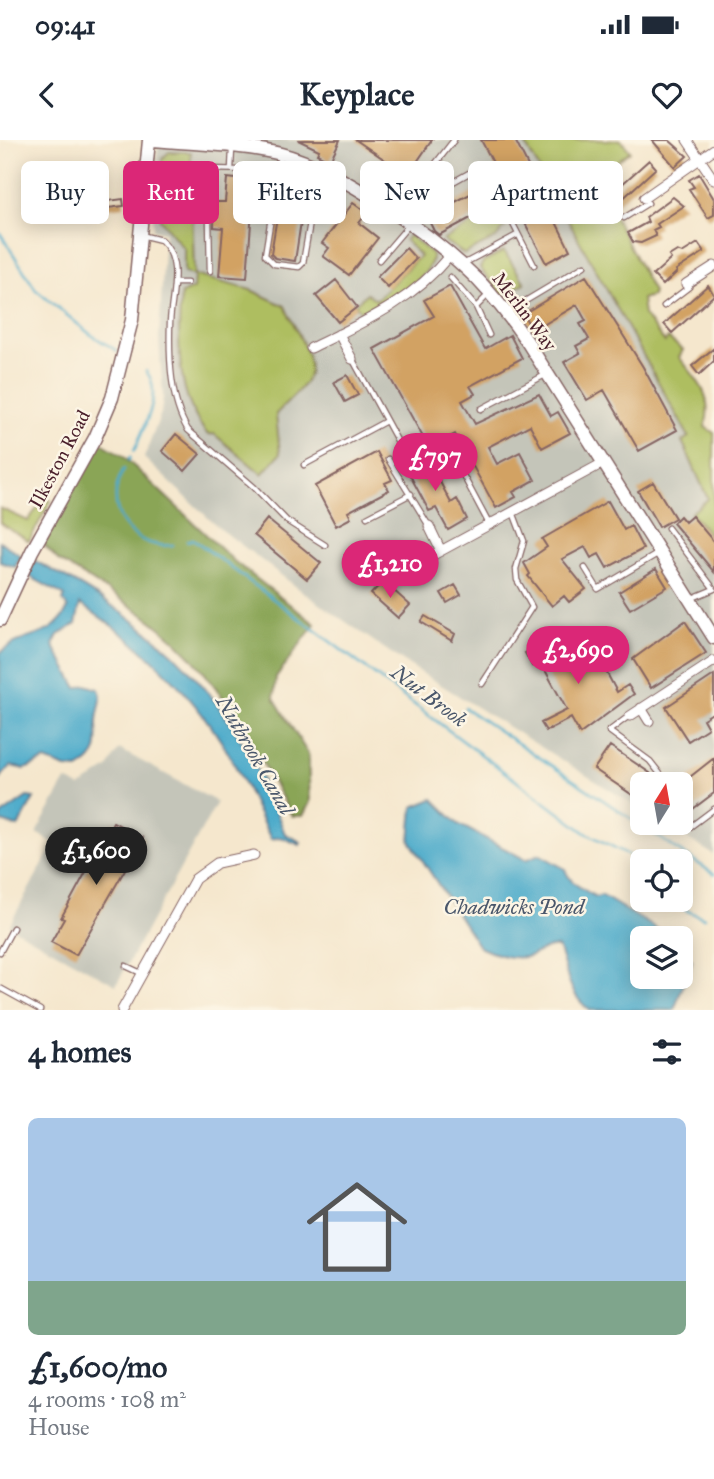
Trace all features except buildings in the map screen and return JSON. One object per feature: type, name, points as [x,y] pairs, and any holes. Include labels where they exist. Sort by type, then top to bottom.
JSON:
[{"type":"street","name":"Merlin Way","points":[[151,140],[232,147],[261,145],[301,161]]},
{"type":"street","name":"Ilkeston Road","points":[[0,620],[32,551],[94,438],[112,398],[126,350],[151,140]]},
{"type":"street","points":[[687,140],[714,180]]},
{"type":"street","points":[[645,199],[714,149]]},
{"type":"street","name":"Merlin Way","points":[[407,224],[462,265],[506,312],[714,638]]},
{"type":"street","points":[[310,348],[402,301],[431,277],[450,255]]},
{"type":"street","points":[[687,284],[714,266]]},
{"type":"street","points":[[340,334],[352,359]]},
{"type":"street","points":[[424,560],[603,464]]},
{"type":"street","points":[[429,526],[442,551]]},
{"type":"street","points":[[630,716],[714,661]]},
{"type":"street","points":[[641,709],[649,721]]},
{"type":"street","points":[[122,1010],[195,879],[217,863],[254,855]]},
{"type":"lane","points":[[438,161],[454,140]]},
{"type":"lane","points":[[210,271],[208,169],[231,169],[232,147]]},
{"type":"lane","points":[[280,161],[281,154]]},
{"type":"lane","points":[[624,218],[645,199]]},
{"type":"lane","points":[[270,224],[265,255],[268,261],[299,267],[303,263],[310,224]]},
{"type":"lane","points":[[379,260],[407,224]]},
{"type":"lane","points":[[512,224],[534,265]]},
{"type":"lane","points":[[140,235],[161,240],[169,248],[174,262],[171,350],[178,408],[188,430],[254,487],[286,521],[325,545]]},
{"type":"lane","points":[[462,265],[517,235]]},
{"type":"lane","points":[[506,312],[584,266]]},
{"type":"lane","points":[[450,277],[476,307],[489,335]]},
{"type":"lane","points":[[174,283],[187,283]]},
{"type":"lane","points":[[664,306],[687,284]]},
{"type":"lane","points":[[476,307],[490,293]]},
{"type":"lane","points":[[352,359],[405,455]]},
{"type":"lane","points":[[481,409],[547,374]]},
{"type":"lane","points":[[304,465],[386,421]]},
{"type":"lane","points":[[449,447],[490,525]]},
{"type":"lane","points":[[388,459],[429,526]]},
{"type":"lane","points":[[367,517],[411,494]]},
{"type":"lane","points":[[482,684],[532,607],[517,580],[516,569],[524,541],[513,512]]},
{"type":"lane","points":[[668,528],[714,589],[689,599]]},
{"type":"lane","points":[[585,568],[598,589],[660,552]]},
{"type":"lane","points":[[630,716],[609,731],[650,761],[659,772]]},
{"type":"lane","points":[[693,825],[714,809]]},
{"type":"lane","points":[[0,952],[13,929]]},
{"type":"lane","points":[[126,966],[142,974]]},
{"type":"lane","points":[[0,988],[40,1010]]},
{"type":"shaded area","points":[[158,140],[523,140],[535,161],[468,161],[468,224],[570,224],[690,437],[682,442],[708,499],[691,513],[714,539],[714,855],[682,835],[693,835],[693,772],[630,772],[630,803],[401,660],[307,595],[218,527],[144,458],[161,413],[163,397],[159,338],[165,232],[153,229],[153,224],[219,224],[219,161],[157,161]]},
{"type":"shaded area","points":[[119,749],[217,802],[116,985],[9,926],[54,843],[36,833],[66,780],[80,787],[108,768]]},
{"type":"green space","points":[[523,140],[621,140],[630,151],[618,161],[535,161]]},
{"type":"green space","points":[[169,152],[191,152],[191,161],[162,159]]},
{"type":"green space","points":[[164,224],[193,224],[194,275],[251,290],[285,306],[307,354],[310,369],[306,381],[276,414],[280,454],[262,474],[214,434],[208,435],[190,404],[181,368],[179,331],[181,294],[193,289],[194,276],[184,272],[184,249]]},
{"type":"green space","points":[[471,224],[504,224],[505,227],[496,238],[464,254],[443,240]]},
{"type":"green space","points":[[570,224],[618,224],[653,292],[652,296],[642,299],[644,315],[665,342],[668,338],[683,350],[679,357],[703,390],[708,406],[705,427],[714,433],[714,539],[691,513],[708,499],[682,441],[689,437]]},
{"type":"green space","points":[[409,235],[432,254],[431,264],[425,273],[405,289],[361,312],[355,304],[367,293],[376,300],[420,256],[405,240]]},
{"type":"green space","points":[[504,251],[525,283],[502,295],[480,268],[483,262]]},
{"type":"green space","points":[[100,442],[122,455],[235,562],[315,624],[276,677],[274,698],[308,754],[310,802],[303,816],[292,816],[225,700],[192,658],[146,617],[58,560],[43,544]]},
{"type":"green space","points":[[44,498],[51,501],[29,541],[0,523],[0,508],[28,521]]},
{"type":"water","points":[[0,541],[21,556],[15,567],[0,562]]},
{"type":"water","points":[[35,561],[122,612],[158,640],[189,670],[217,704],[242,742],[265,785],[285,834],[301,842],[300,845],[281,837],[271,839],[229,754],[194,704],[174,681],[129,639],[80,604],[76,624],[58,635],[53,645],[77,688],[86,685],[99,689],[101,702],[97,717],[95,754],[78,769],[66,768],[45,760],[25,769],[11,766],[0,778],[0,653],[18,641],[54,626],[68,608],[63,600],[65,596],[29,576]]},
{"type":"water","points":[[27,797],[34,798],[18,827],[1,822],[0,816]]},
{"type":"water","name":"Chadwicks Pond","points":[[433,799],[458,824],[526,860],[539,854],[565,869],[573,882],[582,889],[596,897],[601,895],[652,926],[630,926],[630,989],[682,989],[674,1010],[590,1010],[573,990],[558,947],[549,947],[530,956],[520,957],[502,955],[479,947],[410,841],[413,807]]},
{"type":"waterway","name":"Nut Brook","points":[[0,233],[36,290],[90,334],[117,351]]},
{"type":"waterway","name":"Nut Brook","points":[[134,451],[152,400],[151,380],[146,371]]},
{"type":"waterway","name":"Nut Brook","points":[[124,469],[116,498],[123,523],[144,541],[157,545],[173,545]]},
{"type":"waterway","name":"Nut Brook","points":[[187,541],[193,539],[586,833],[630,857]]},
{"type":"waterway","points":[[465,708],[714,874]]},
{"type":"waterway","name":"Nut Brook","points":[[690,912],[704,918]]},
{"type":"water label","name":"Nutbrook Canal","points":[[255,755]]}]
